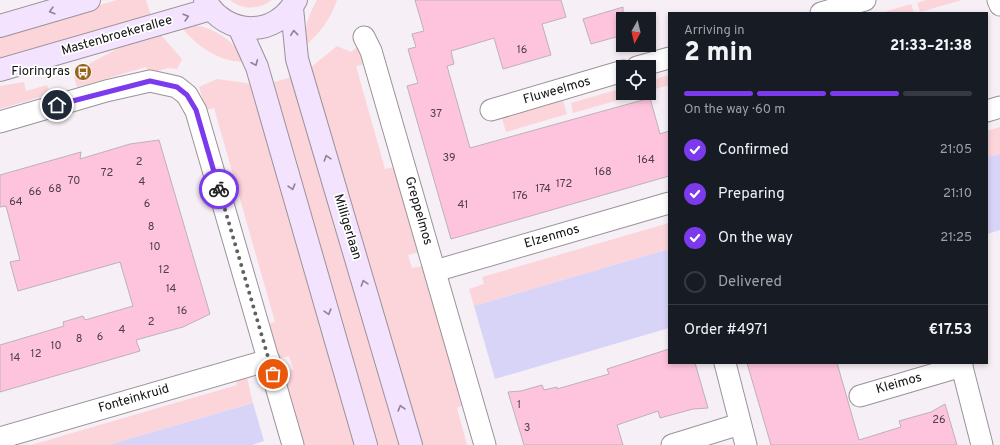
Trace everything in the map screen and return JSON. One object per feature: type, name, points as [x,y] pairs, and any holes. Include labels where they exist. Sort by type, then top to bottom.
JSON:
[{"type":"main road","points":[[0,26],[89,0]]},
{"type":"main road","points":[[208,5],[223,21],[239,27],[258,28],[277,22],[294,4]]},
{"type":"main road","name":"Milligerlaan","points":[[294,4],[297,58],[411,445]]},
{"type":"main road","name":"Mastenbroekerallee","points":[[0,70],[208,5]]},
{"type":"main road","points":[[239,27],[257,67],[366,445]]},
{"type":"street","points":[[824,12],[865,0]]},
{"type":"street","points":[[998,0],[1000,6]]},
{"type":"street","name":"Greppelmos","points":[[364,37],[371,51],[485,445]]},
{"type":"street","points":[[656,62],[668,58]]},
{"type":"street","name":"Fluweelmos","points":[[491,110],[616,73]]},
{"type":"street","points":[[0,122],[106,91],[150,81],[177,87],[187,95],[196,110],[293,445]]},
{"type":"street","points":[[988,111],[1000,107]]},
{"type":"street","name":"Elzenmos","points":[[435,271],[668,203]]},
{"type":"street","name":"Fonteinkruid","points":[[0,438],[269,360]]},
{"type":"street","points":[[725,364],[746,445]]},
{"type":"street","name":"Kleimos","points":[[860,396],[961,365],[982,445]]},
{"type":"street","points":[[672,445],[740,424]]},
{"type":"shaded area","points":[[117,0],[146,0],[151,16],[0,63],[0,34]]},
{"type":"shaded area","points":[[230,0],[272,0],[262,6],[251,8],[240,6]]},
{"type":"shaded area","points":[[317,0],[337,0],[332,13],[324,25],[306,45],[307,22]]},
{"type":"shaded area","points":[[926,0],[962,0],[920,12],[917,3]]},
{"type":"shaded area","points":[[911,4],[914,12],[884,12]]},
{"type":"shaded area","points":[[193,25],[216,32],[224,37],[237,49],[245,62],[226,59],[202,47],[182,28]]},
{"type":"shaded area","points":[[159,33],[182,59],[177,69],[168,68],[149,74],[146,67],[77,87],[74,77],[91,72],[89,64],[124,45]]},
{"type":"shaded area","points":[[337,46],[351,52],[359,46],[365,64],[356,66],[385,169],[395,167],[419,252],[408,255],[412,268],[423,266],[463,405],[457,408],[467,445],[418,445],[310,68]]},
{"type":"shaded area","points":[[668,75],[668,85],[656,89],[656,79]]},
{"type":"shaded area","points":[[295,76],[403,445],[375,445],[271,83]]},
{"type":"shaded area","points":[[217,79],[253,84],[360,445],[303,445],[282,372],[293,369],[289,356],[278,359],[268,324],[275,322],[214,108],[206,110],[199,87]]},
{"type":"shaded area","points":[[24,82],[26,91],[47,85],[50,94],[0,109],[0,86]]},
{"type":"shaded area","points":[[616,90],[616,100],[618,100],[573,113],[571,103]]},
{"type":"shaded area","points":[[562,97],[567,114],[506,132],[501,115]]},
{"type":"shaded area","points":[[1000,127],[1000,154],[988,157],[988,131]]},
{"type":"shaded area","points":[[1000,154],[1000,230],[988,234],[988,157]]},
{"type":"shaded area","points":[[668,223],[668,249],[474,306],[469,289],[484,284],[482,277]]},
{"type":"shaded area","points":[[668,249],[668,328],[495,379],[474,306]]},
{"type":"shaded area","points":[[247,378],[253,403],[108,445],[31,445],[237,385],[236,379]]},
{"type":"shaded area","points":[[253,403],[264,441],[252,445],[108,445]]},
{"type":"building","points":[[415,0],[561,0],[566,17],[542,24],[551,55],[503,69],[494,38],[451,51],[454,64],[447,66],[470,148],[643,100],[651,100],[660,134],[668,131],[668,176],[451,239],[407,86],[418,83],[408,49],[416,47],[412,34],[424,31]]},
{"type":"building","points":[[623,7],[623,12],[616,12],[616,37],[591,44],[583,19]]},
{"type":"building","points":[[159,140],[210,314],[183,327],[136,340],[140,351],[0,392],[0,345],[64,326],[63,322],[83,316],[85,320],[133,306],[120,262],[18,291],[10,262],[20,260],[6,206],[0,207],[0,175],[81,152],[80,159],[130,144]]},
{"type":"building","points":[[668,349],[668,364],[695,364],[708,408],[693,409],[660,418],[658,411],[617,425],[623,445],[524,445],[508,392],[521,391],[542,385],[544,390],[557,387],[557,389],[609,374],[607,369]]},
{"type":"building","points":[[747,364],[837,364],[859,440],[901,427],[899,421],[931,412],[945,404],[957,445],[771,445]]},
{"type":"way so far","points":[[219,189],[273,374]]},
{"type":"place","name":"Fioringras","points":[[83,72]]},
{"type":"route","points":[[57,105],[106,91],[150,81],[164,82],[177,87],[187,95],[196,110],[219,189]]}]
